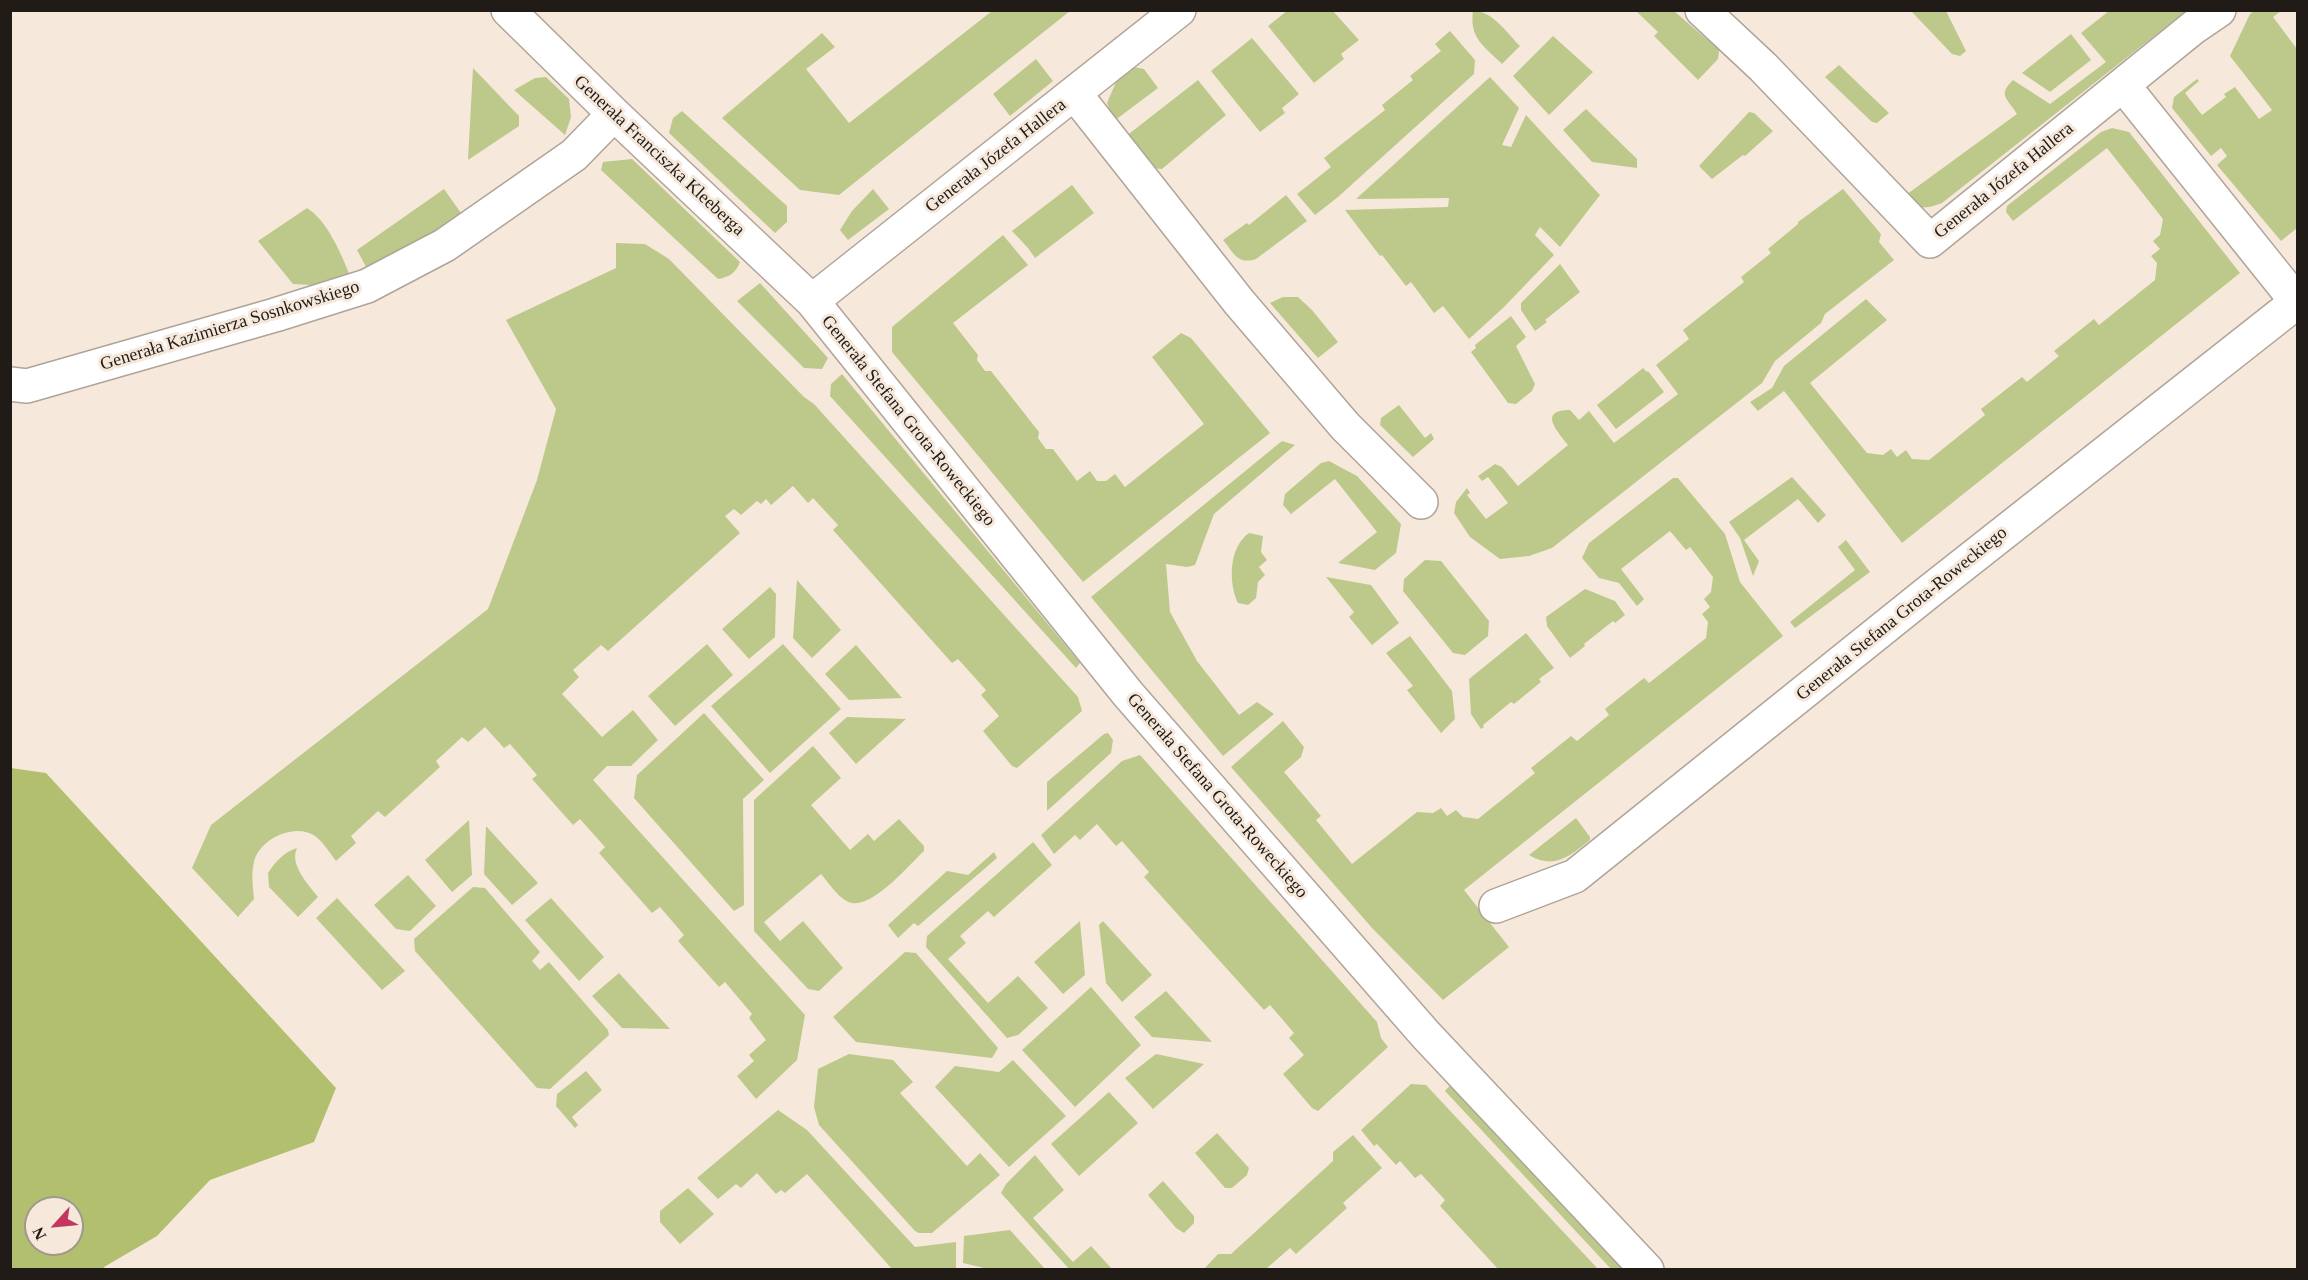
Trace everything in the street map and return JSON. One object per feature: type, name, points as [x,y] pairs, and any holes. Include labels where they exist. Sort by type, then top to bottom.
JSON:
[{"type":"street","name":"Generała Franciszka Kleeberga","points":[[508,10],[614,114],[812,301]]},
{"type":"street","name":"Generała Józefa Hallera","points":[[812,301],[1179,10]]},
{"type":"street","name":"Generała Józefa Hallera","points":[[1702,10],[1763,67],[1930,241],[2218,10]]},
{"type":"street","name":"Generała Stefana Grota-Roweckiego","points":[[1496,906],[1575,876],[1926,594],[2297,301],[2123,85]]},
{"type":"street","points":[[1075,94],[1222,281],[1322,400],[1421,502]]},
{"type":"street","name":"Generała Kazimierza Sosnkowskiego","points":[[10,384],[27,386],[275,315],[367,286],[445,246],[574,155],[614,114]]},
{"type":"street","name":"Generała Stefana Grota-Roweckiego","points":[[812,301],[1128,694],[1426,1035],[1647,1269]]},
{"type":"green space","points":[[992,11],[1070,11],[839,195],[800,190],[722,118],[822,33],[835,47],[806,69],[849,123]]},
{"type":"green space","points":[[1287,11],[1333,11],[1359,40],[1341,54],[1344,59],[1314,83],[1268,26]]},
{"type":"green space","points":[[1473,11],[1493,18],[1520,46],[1502,64],[1479,41],[1473,28]]},
{"type":"green space","points":[[1636,11],[1674,11],[1719,50],[1718,59],[1698,80],[1654,36],[1658,32]]},
{"type":"green space","points":[[1911,11],[1946,11],[1966,51],[1960,56],[1952,54]]},
{"type":"green space","points":[[2109,11],[2186,11],[1942,203],[1920,208],[1899,200],[2017,114],[2005,93],[2013,80],[2050,104],[2106,62],[2081,33]]},
{"type":"green space","points":[[2254,11],[2281,11],[2273,17],[2297,49],[2297,228],[2281,241],[2217,165],[2227,156],[2221,148],[2211,156],[2172,108],[2174,97],[2197,79],[2199,81],[2185,93],[2202,115],[2226,97],[2224,94],[2235,87],[2259,119],[2272,110],[2230,56],[2250,14]]},
{"type":"green space","points":[[1450,31],[1475,60],[1474,74],[1315,215],[1297,194],[1331,167],[1324,158],[1385,110],[1382,105],[1413,80],[1410,76],[1441,51],[1435,44]]},
{"type":"green space","points":[[2071,34],[2091,60],[2050,92],[2022,73]]},
{"type":"green space","points":[[1553,36],[1593,72],[1549,115],[1513,76]]},
{"type":"green space","points":[[1252,38],[1299,94],[1282,108],[1285,113],[1260,132],[1211,71]]},
{"type":"green space","points":[[1036,59],[1053,81],[1010,116],[993,94]]},
{"type":"green space","points":[[1839,65],[1889,113],[1877,123],[1872,122],[1825,77]]},
{"type":"green space","points":[[1133,67],[1144,69],[1158,88],[1114,121],[1107,103],[1116,82]]},
{"type":"green space","points":[[473,68],[519,116],[519,126],[468,160]]},
{"type":"green space","points":[[546,77],[569,99],[571,117],[565,135],[514,90],[535,78]]},
{"type":"green space","points":[[1490,77],[1519,108],[1502,145],[1511,147],[1526,115],[1600,195],[1560,247],[1540,227],[1535,235],[1554,255],[1504,307],[1469,339],[1443,306],[1434,313],[1411,282],[1406,286],[1345,210],[1448,207],[1449,198],[1356,199]]},
{"type":"green space","points":[[1198,80],[1226,115],[1162,169],[1150,168],[1125,137]]},
{"type":"green space","points":[[1586,109],[1637,159],[1637,168],[1592,162],[1563,130]]},
{"type":"green space","points":[[682,111],[787,206],[787,222],[775,233],[669,133],[673,118]]},
{"type":"green space","points":[[1749,112],[1754,113],[1773,131],[1745,156],[1743,155],[1712,179],[1699,166]]},
{"type":"green space","points":[[2112,128],[2129,132],[2240,273],[1902,543],[1784,391],[1758,411],[1750,402],[1772,388],[1784,366],[1866,299],[1887,320],[1810,383],[1867,453],[1883,455],[1891,449],[1897,457],[1906,450],[1912,459],[1929,460],[1985,415],[1981,409],[2022,377],[2027,382],[2059,356],[2054,351],[2094,319],[2099,325],[2155,280],[2157,263],[2151,256],[2160,249],[2153,241],[2160,235],[2163,219],[2107,148],[2013,221],[2006,212],[2007,206],[2101,132]]},
{"type":"green space","points":[[632,159],[740,262],[734,272],[718,279],[601,170],[603,162]]},
{"type":"green space","points":[[1072,185],[1094,213],[1035,258],[1012,231]]},
{"type":"green space","points":[[444,189],[461,213],[460,220],[372,278],[357,250]]},
{"type":"green space","points":[[873,189],[889,209],[848,240],[840,230],[852,211]]},
{"type":"green space","points":[[1843,189],[1881,234],[1879,242],[1894,260],[1825,314],[1821,323],[1775,361],[1762,383],[1552,548],[1529,556],[1500,559],[1470,537],[1454,513],[1456,502],[1467,488],[1470,493],[1467,495],[1486,519],[1508,503],[1488,477],[1482,481],[1478,476],[1495,464],[1502,467],[1518,486],[1568,445],[1553,423],[1554,414],[1560,411],[1570,410],[1579,420],[1589,411],[1614,443],[1678,394],[1656,365],[1689,339],[1683,330],[1744,282],[1741,277],[1771,253],[1768,249],[1798,222]]},
{"type":"green space","points":[[1286,195],[1307,221],[1256,259],[1244,260],[1236,257],[1223,240],[1247,223],[1249,225]]},
{"type":"green space","points":[[307,208],[328,230],[351,278],[331,286],[293,284],[258,241]]},
{"type":"green space","points":[[1003,235],[1028,265],[953,323],[978,355],[977,360],[985,371],[991,371],[1039,432],[1038,438],[1046,449],[1053,449],[1077,481],[1090,471],[1097,481],[1106,481],[1115,474],[1125,487],[1204,424],[1152,357],[1181,333],[1191,338],[1270,433],[1083,582],[892,352],[892,327]]},
{"type":"green space","points":[[616,243],[645,244],[669,259],[804,397],[814,404],[1078,697],[1082,711],[1017,768],[1012,766],[983,731],[999,716],[981,695],[986,690],[958,659],[952,663],[833,530],[838,525],[813,498],[808,503],[793,486],[771,505],[766,499],[761,504],[757,501],[741,515],[734,509],[725,516],[740,533],[608,651],[601,645],[573,670],[579,677],[562,694],[602,737],[633,710],[658,740],[631,766],[607,766],[593,780],[805,1015],[797,1060],[756,1099],[737,1076],[754,1061],[749,1055],[766,1040],[749,1018],[752,1014],[725,982],[719,987],[678,941],[684,935],[660,907],[652,913],[599,853],[605,847],[580,819],[573,825],[532,779],[537,775],[510,744],[504,748],[485,727],[468,742],[462,737],[436,761],[440,767],[385,817],[378,811],[351,836],[356,843],[336,861],[318,838],[307,832],[288,832],[270,840],[257,854],[254,862],[252,876],[254,899],[238,917],[192,868],[211,825],[488,609],[537,480],[556,409],[506,320],[616,268]]},
{"type":"green space","points":[[1560,264],[1580,292],[1535,331],[1521,310],[1521,303]]},
{"type":"green space","points":[[760,283],[828,358],[822,369],[804,368],[737,301]]},
{"type":"green space","points":[[1283,297],[1298,297],[1312,310],[1338,342],[1318,358],[1270,303]]},
{"type":"green space","points":[[1511,316],[1526,337],[1516,346],[1535,384],[1532,391],[1516,404],[1508,403],[1471,352],[1476,348],[1475,345]]},
{"type":"green space","points":[[1643,368],[1664,392],[1616,429],[1597,405]]},
{"type":"green space","points":[[842,374],[1080,663],[1076,668],[830,396],[831,384]]},
{"type":"green space","points":[[1399,405],[1425,438],[1431,433],[1434,439],[1413,457],[1380,425],[1381,418]]},
{"type":"green space","points":[[1282,441],[1295,445],[1214,514],[1195,565],[1187,567],[1166,564],[1170,612],[1197,661],[1239,715],[1257,702],[1274,714],[1223,756],[1091,597]]},
{"type":"green space","points":[[1329,461],[1357,476],[1401,524],[1396,553],[1375,570],[1338,563],[1377,532],[1335,479],[1291,514],[1283,505],[1285,494],[1321,463]]},
{"type":"green space","points":[[1792,477],[1826,515],[1818,523],[1798,499],[1744,540],[1759,561],[1753,576],[1740,538],[1729,522]]},
{"type":"green space","points":[[1673,478],[1678,478],[1725,534],[1740,582],[1783,636],[1464,890],[1509,947],[1443,1000],[1373,929],[1231,767],[1283,721],[1304,747],[1301,757],[1284,772],[1321,816],[1316,820],[1352,864],[1417,812],[1433,813],[1441,808],[1447,816],[1456,810],[1463,817],[1478,819],[1535,773],[1531,768],[1571,736],[1577,741],[1609,715],[1605,709],[1644,678],[1649,683],[1706,638],[1708,622],[1702,614],[1710,607],[1704,599],[1711,592],[1713,577],[1690,547],[1686,550],[1670,531],[1621,569],[1644,599],[1637,606],[1619,583],[1599,578],[1582,558],[1589,543]]},
{"type":"green space","points":[[1249,533],[1263,536],[1261,552],[1267,560],[1259,567],[1265,575],[1258,582],[1256,598],[1248,605],[1238,603],[1233,585],[1232,565],[1237,547]]},
{"type":"green space","points":[[1846,540],[1870,572],[1795,628],[1790,622],[1855,570],[1838,547]]},
{"type":"green space","points":[[1425,560],[1441,561],[1489,621],[1488,636],[1465,655],[1453,653],[1403,591],[1404,579]]},
{"type":"green space","points":[[1326,577],[1371,585],[1399,623],[1372,645],[1349,617],[1354,612]]},
{"type":"green space","points":[[797,580],[841,630],[812,658],[793,638]]},
{"type":"green space","points":[[770,587],[776,594],[775,637],[749,659],[722,629]]},
{"type":"green space","points":[[1585,589],[1615,601],[1625,615],[1615,623],[1613,621],[1570,658],[1547,626],[1546,617]]},
{"type":"green space","points":[[1526,633],[1554,668],[1539,679],[1541,682],[1514,704],[1511,702],[1481,729],[1471,714],[1469,679]]},
{"type":"green space","points":[[1410,636],[1452,691],[1455,719],[1441,733],[1407,690],[1413,686],[1386,653]]},
{"type":"green space","points":[[707,644],[733,675],[675,726],[648,696]]},
{"type":"green space","points":[[783,644],[841,709],[770,773],[711,706]]},
{"type":"green space","points":[[856,645],[902,698],[849,700],[825,674]]},
{"type":"green space","points":[[704,713],[764,780],[743,799],[744,905],[734,911],[634,798],[637,775]]},
{"type":"green space","points":[[847,717],[906,719],[856,764],[829,733]]},
{"type":"green space","points":[[1108,733],[1113,740],[1111,753],[1047,811],[1047,782]]},
{"type":"green space","points":[[813,746],[841,778],[811,805],[850,850],[868,834],[874,841],[899,819],[924,846],[924,851],[900,875],[870,899],[852,903],[847,901],[821,874],[764,922],[780,941],[803,921],[843,968],[819,991],[808,989],[754,931],[754,800]]},
{"type":"green space","points":[[1140,755],[1377,1022],[1381,1038],[1388,1047],[1318,1111],[1312,1108],[1283,1074],[1304,1055],[1289,1038],[1294,1033],[1270,1005],[1264,1010],[1144,877],[1149,872],[1122,841],[1116,846],[1097,824],[1080,840],[1075,835],[1054,854],[1041,835],[1122,761]]},
{"type":"green space","points":[[11,768],[46,773],[336,1088],[314,1142],[210,1180],[157,1236],[104,1267],[105,1269],[11,1269]]},
{"type":"green space","points":[[1576,818],[1590,837],[1590,840],[1583,846],[1569,856],[1554,861],[1546,861],[1529,855]]},
{"type":"green space","points":[[469,820],[472,875],[452,892],[425,860]]},
{"type":"green space","points":[[486,826],[538,883],[512,905],[484,874]]},
{"type":"green space","points":[[1033,842],[1052,865],[994,917],[988,911],[960,936],[966,943],[948,959],[988,1003],[1018,976],[1048,1008],[1018,1035],[1007,1038],[926,947],[927,936]]},
{"type":"green space","points":[[297,848],[295,854],[298,868],[318,897],[298,917],[269,887],[268,873],[280,858]]},
{"type":"green space","points":[[994,852],[997,858],[918,926],[914,923],[898,938],[888,925],[947,871],[968,875]]},
{"type":"green space","points":[[408,875],[436,906],[410,931],[396,929],[374,905]]},
{"type":"green space","points":[[473,887],[485,888],[540,952],[532,961],[540,970],[549,962],[608,1030],[609,1035],[550,1089],[537,1088],[415,951],[414,939]]},
{"type":"green space","points":[[337,898],[405,971],[382,990],[316,918]]},
{"type":"green space","points":[[551,898],[604,957],[579,981],[525,920]]},
{"type":"green space","points":[[1080,921],[1085,975],[1063,994],[1034,962]]},
{"type":"green space","points":[[1103,921],[1152,975],[1122,1002],[1106,983],[1099,925]]},
{"type":"green space","points":[[905,952],[916,953],[998,1048],[992,1058],[856,1042],[833,1017]]},
{"type":"green space","points":[[619,973],[670,1029],[622,1028],[592,996]]},
{"type":"green space","points":[[1091,987],[1141,1045],[1075,1107],[1022,1050]]},
{"type":"green space","points":[[1166,991],[1212,1042],[1152,1037],[1134,1017]]},
{"type":"green space","points":[[849,1054],[893,1060],[913,1082],[900,1093],[967,1166],[980,1153],[1000,1175],[932,1233],[915,1231],[819,1125],[814,1107],[818,1069]]},
{"type":"green space","points":[[1156,1054],[1204,1064],[1153,1109],[1125,1078]]},
{"type":"green space","points":[[1013,1060],[1066,1116],[1009,1167],[935,1087],[955,1066],[999,1072]]},
{"type":"green space","points":[[586,1071],[602,1090],[572,1117],[578,1125],[575,1128],[556,1106],[557,1094]]},
{"type":"green space","points":[[1453,1082],[1630,1269],[1611,1269],[1445,1091]]},
{"type":"green space","points":[[1411,1084],[1426,1085],[1598,1269],[1498,1269],[1440,1206],[1445,1200],[1421,1174],[1415,1178],[1400,1161],[1396,1165],[1377,1144],[1374,1146],[1361,1130]]},
{"type":"green space","points":[[1109,1092],[1138,1123],[1079,1176],[1051,1144]]},
{"type":"green space","points":[[778,1110],[807,1130],[915,1247],[956,1242],[956,1269],[892,1269],[807,1174],[785,1193],[781,1190],[776,1194],[757,1173],[741,1188],[736,1184],[718,1199],[697,1178]]},
{"type":"green space","points":[[1217,1133],[1249,1168],[1247,1175],[1232,1188],[1225,1188],[1195,1153]]},
{"type":"green space","points":[[1353,1135],[1382,1168],[1343,1203],[1347,1208],[1296,1254],[1290,1248],[1266,1269],[1204,1269],[1218,1254],[1231,1254],[1333,1161],[1333,1152]]},
{"type":"green space","points":[[1035,1155],[1064,1190],[1033,1218],[1073,1262],[1091,1246],[1112,1269],[1069,1269],[1001,1193],[1006,1184]]},
{"type":"green space","points":[[1163,1181],[1194,1216],[1194,1223],[1184,1233],[1176,1228],[1148,1195]]},
{"type":"green space","points":[[688,1188],[714,1214],[680,1244],[660,1222],[660,1211]]},
{"type":"green space","points":[[1010,1230],[1045,1269],[988,1269],[963,1263],[964,1236]]}]
